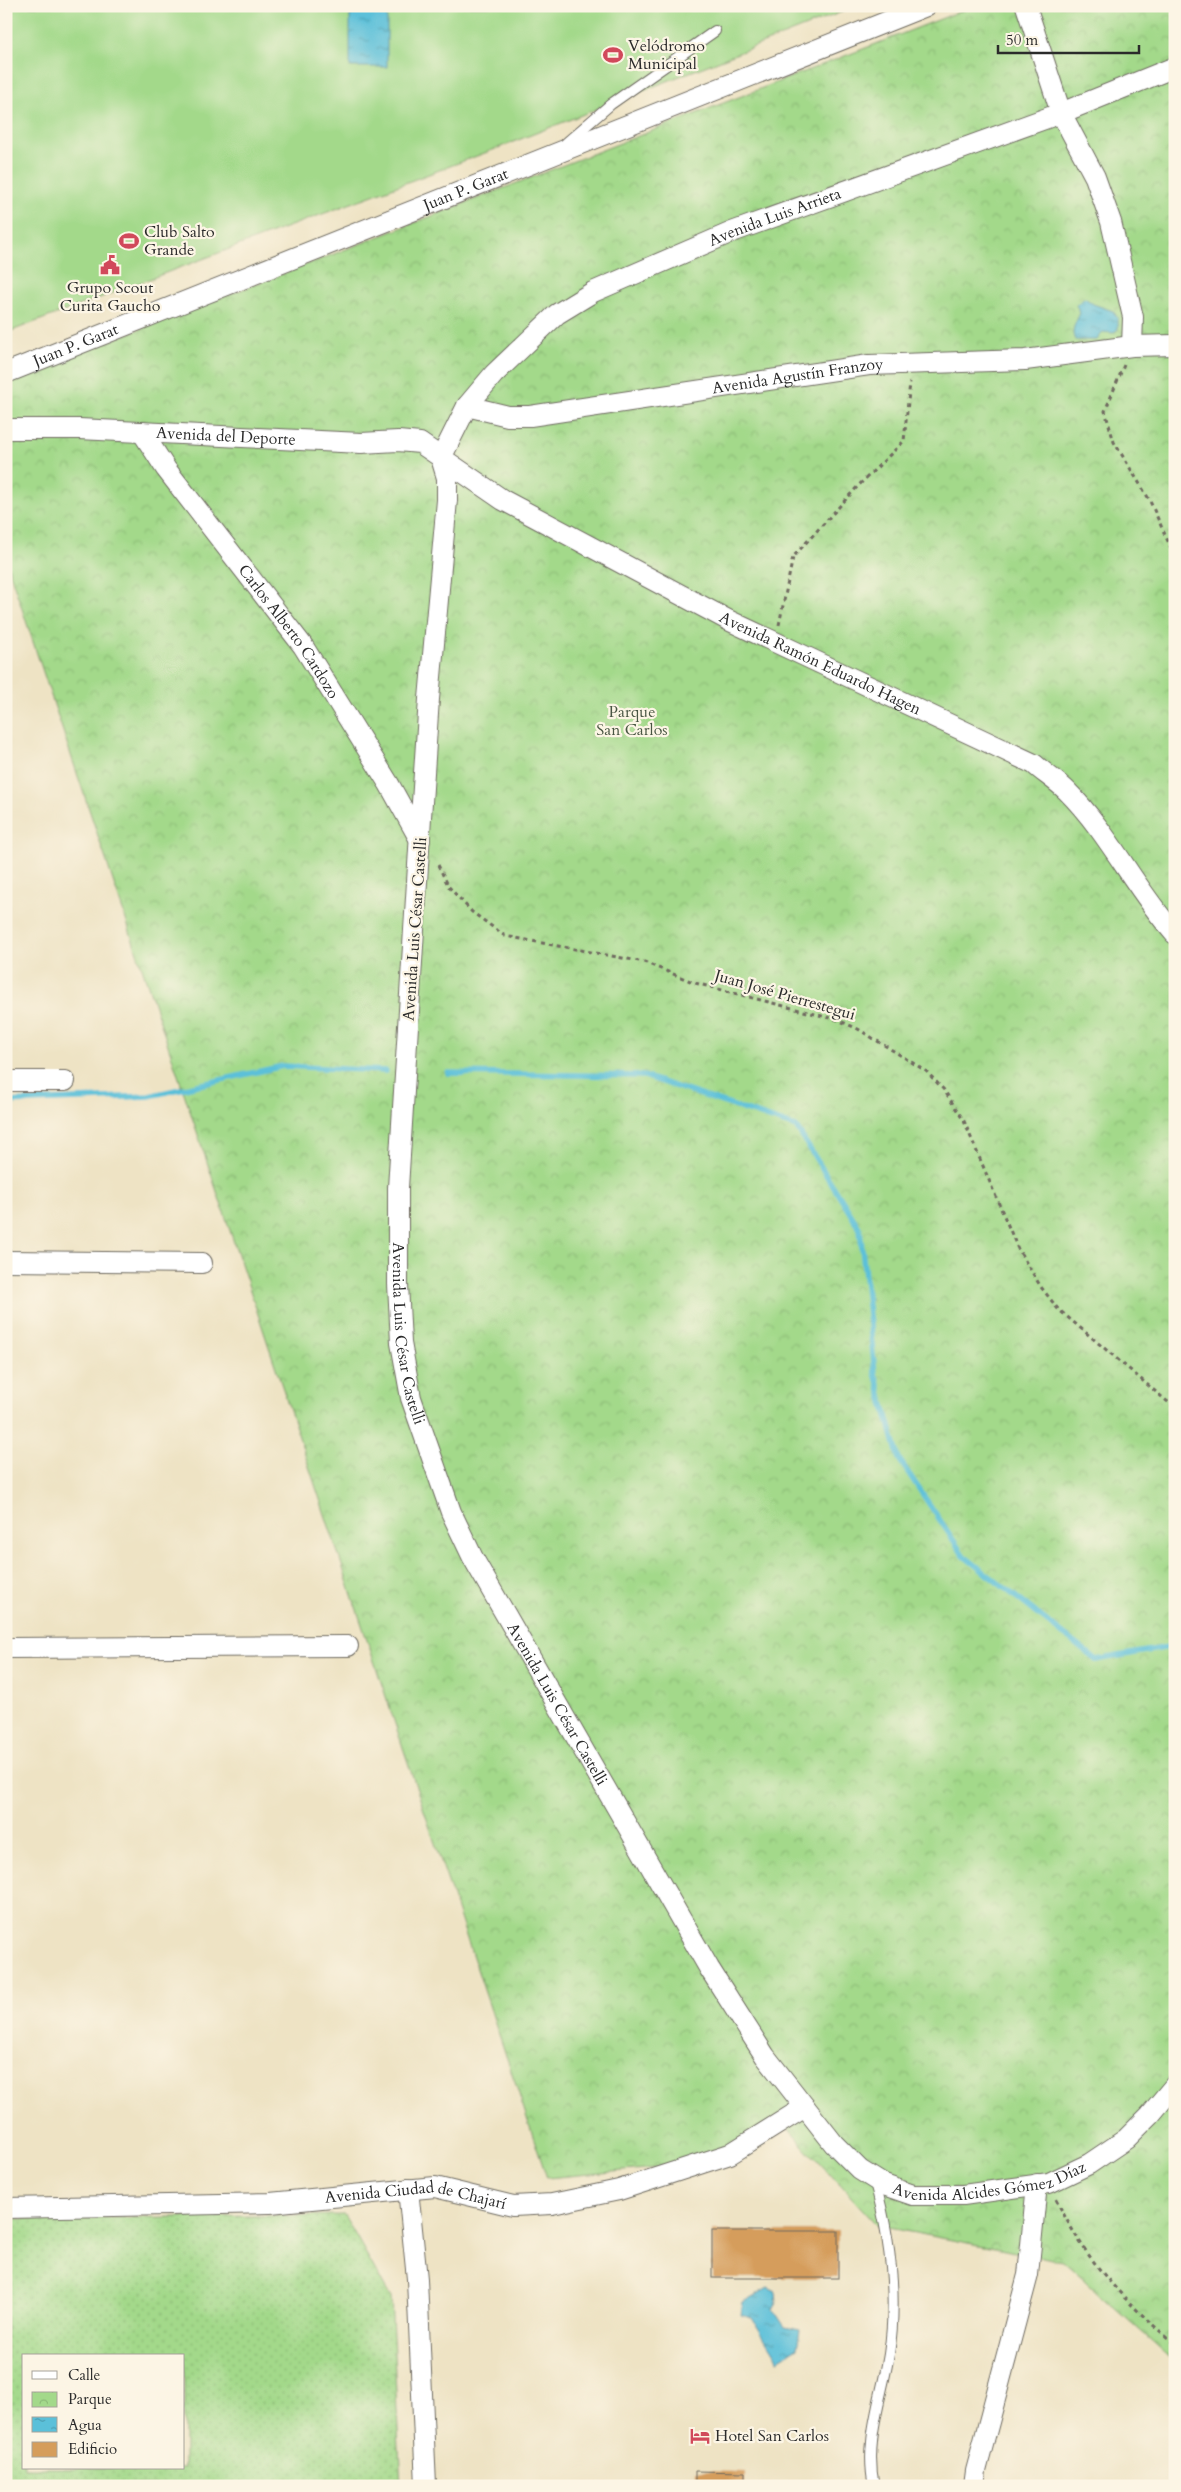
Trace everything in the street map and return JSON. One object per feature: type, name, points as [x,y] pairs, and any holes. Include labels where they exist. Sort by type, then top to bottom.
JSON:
[{"type":"street","name":"Juan P. Garat","points":[[6,373],[926,6]]},
{"type":"street","points":[[1026,6],[1061,113],[1095,177],[1113,229],[1133,317],[1132,346]]},
{"type":"street","name":"Avenida Luis Arrieta","points":[[441,458],[467,406],[494,374],[557,314],[593,292],[732,232],[1061,113],[1175,67]]},
{"type":"street","name":"Avenida Agustín Franzoy","points":[[467,406],[508,416],[530,416],[869,365],[1025,360],[1132,346],[1175,346]]},
{"type":"street","name":"Avenida del Deporte","points":[[6,429],[142,432],[361,443],[398,441],[420,443],[441,458]]},
{"type":"street","name":"Carlos Alberto Cardozo","points":[[142,432],[166,469],[303,646],[389,784],[420,840]]},
{"type":"street","name":"Avenida Ramón Eduardo Hagen","points":[[441,458],[503,500],[728,620],[1034,764],[1066,790],[1107,840],[1159,916],[1175,934]]},
{"type":"street","name":"Avenida Luis César Castelli","points":[[441,458],[447,478],[447,500],[429,699],[398,1188],[398,1284],[401,1343],[411,1398],[451,1512],[472,1558],[708,1968],[765,2056],[805,2107]]},
{"type":"street","points":[[6,1081],[65,1081]]},
{"type":"street","points":[[6,1261],[202,1263]]},
{"type":"street","points":[[6,1648],[348,1646]]},
{"type":"street","name":"Avenida Alcides Gómez Díaz","points":[[805,2107],[834,2144],[860,2170],[884,2185],[913,2194],[963,2195],[1043,2183],[1089,2164],[1126,2139],[1150,2115],[1175,2085]]},
{"type":"street","name":"Avenida Ciudad de Chajarí","points":[[6,2208],[270,2203],[408,2188],[435,2187],[512,2206],[552,2204],[619,2190],[730,2154],[770,2131],[805,2107]]},
{"type":"street","points":[[974,2486],[1028,2275],[1043,2183]]},
{"type":"street","points":[[408,2188],[418,2279],[426,2486]]},
{"type":"lane","points":[[554,155],[611,104],[715,31]]},
{"type":"lane","points":[[873,2178],[883,2212],[890,2250],[892,2322],[889,2355],[873,2431],[870,2460],[874,2486]]},
{"type":"path","points":[[1132,346],[1106,411],[1114,442],[1149,499],[1175,557]]},
{"type":"path","points":[[776,643],[793,557],[904,441],[912,364]]},
{"type":"path","name":"Juan José Pierrestegui","points":[[438,864],[449,887],[472,912],[505,936],[644,962],[695,983],[838,1020],[858,1029],[926,1071],[944,1090],[964,1121],[1018,1249],[1041,1288],[1058,1309],[1175,1408]]},
{"type":"path","points":[[1043,2183],[1070,2228],[1109,2283],[1132,2307],[1175,2344]]},
{"type":"green space","name":"Club Salto Grande","points":[[6,6],[857,6],[498,148],[6,333]]},
{"type":"green space","name":"Parque San Carlos","points":[[974,6],[1175,6],[1175,2362],[1063,2261],[878,2226],[780,2120],[719,2150],[656,2168],[547,2178],[6,561],[6,381]]},
{"type":"green space","points":[[344,2215],[391,2298],[401,2486],[6,2486],[6,2219]]},
{"type":"water","points":[[387,10],[387,67],[350,67],[350,11]]},
{"type":"water","points":[[1085,298],[1093,304],[1113,311],[1118,319],[1118,329],[1113,333],[1103,332],[1097,340],[1075,340],[1073,330],[1080,313],[1076,305]]},
{"type":"water","points":[[768,2288],[776,2292],[777,2302],[773,2309],[785,2327],[800,2330],[797,2348],[778,2360],[752,2318],[741,2315],[743,2302]]},
{"type":"building","points":[[712,2231],[838,2231],[838,2278],[712,2278]]},
{"type":"building","points":[[695,2471],[745,2472],[745,2486],[695,2486]]},
{"type":"waterway","points":[[6,1102],[149,1096],[283,1066],[385,1071]]},
{"type":"waterway","points":[[448,1073],[644,1076],[796,1127],[860,1229],[875,1373],[899,1459],[964,1556],[1096,1660],[1175,1646]]},
{"type":"place","name":"Velódromo Municipal","points":[[613,55]]},
{"type":"place","name":"Club Salto Grande","points":[[129,241]]},
{"type":"place","name":"Grupo Scout Curita Gaucho","points":[[110,265]]},
{"type":"place","name":"Hotel San Carlos","points":[[700,2436]]}]
